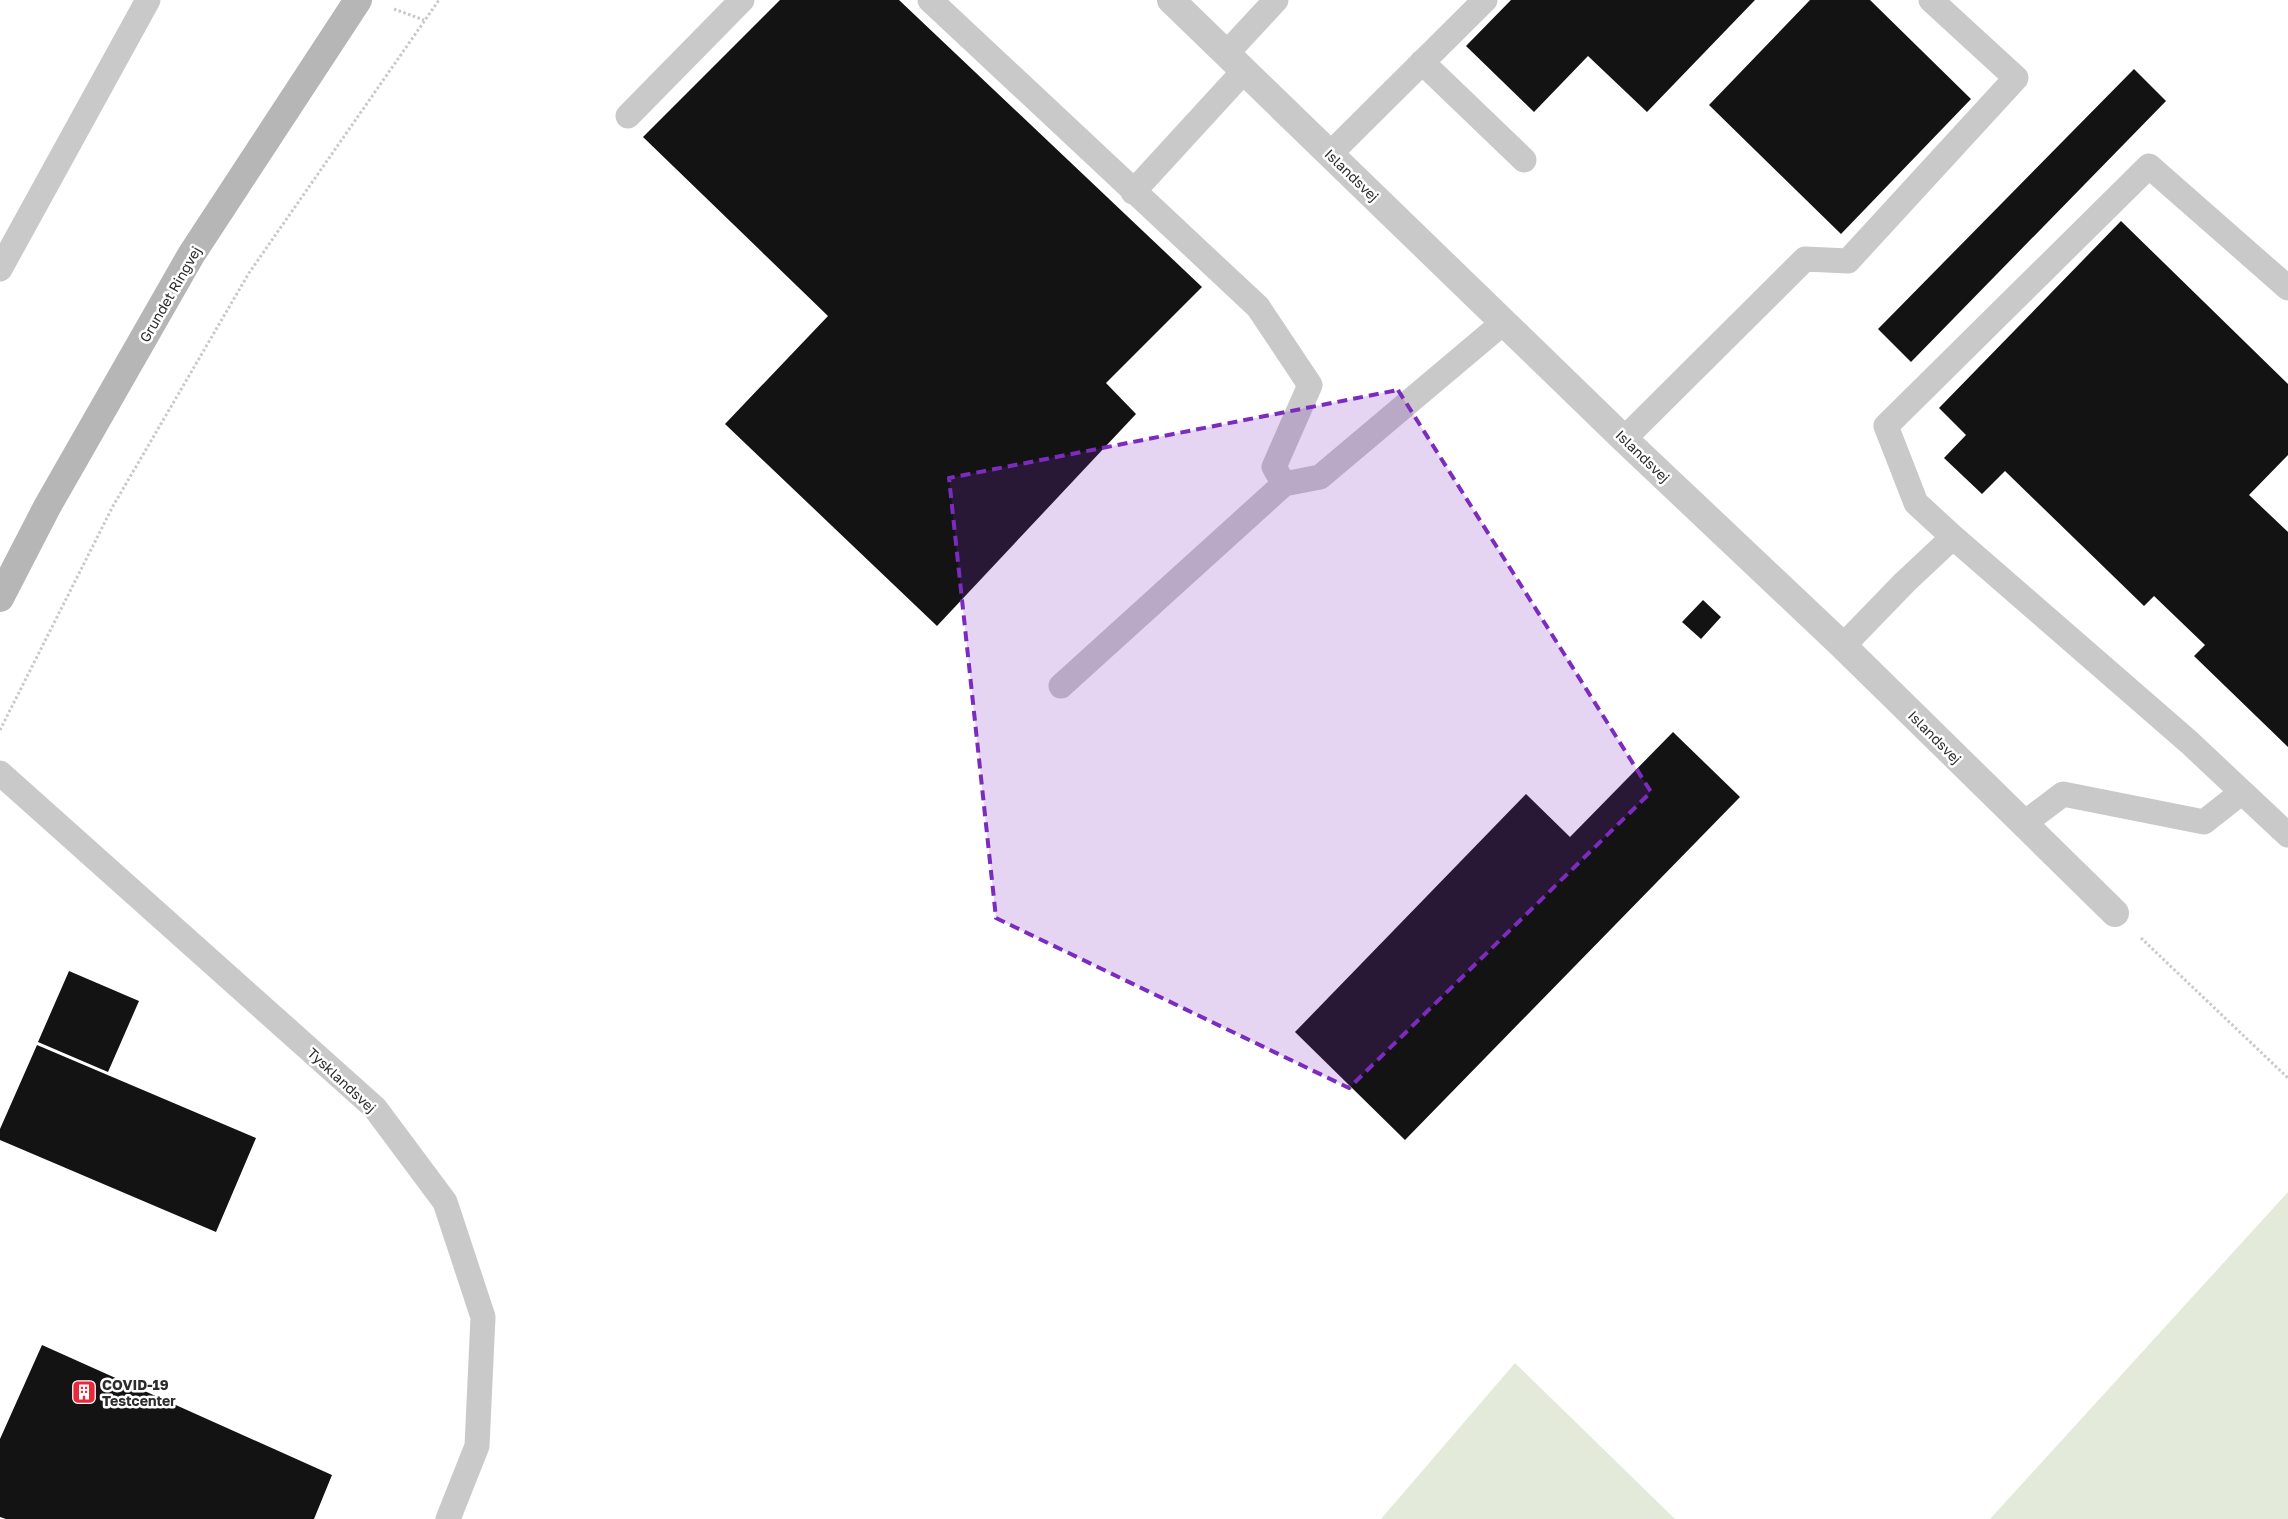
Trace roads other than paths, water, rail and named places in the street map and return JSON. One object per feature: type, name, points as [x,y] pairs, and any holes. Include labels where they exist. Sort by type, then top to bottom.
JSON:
[{"type":"street","name":"Grundet Ringvej","points":[[0,598],[47,506],[191,255],[358,0]]},
{"type":"street","name":"Islandsvej","points":[[1171,0],[1624,439],[1843,646],[2115,913]]},
{"type":"lane","points":[[0,269],[148,0]]},
{"type":"lane","points":[[628,116],[742,0]]},
{"type":"lane","points":[[930,0],[1258,307],[1310,385],[1274,467],[1284,484]]},
{"type":"lane","points":[[1133,192],[1235,62],[1276,0]]},
{"type":"lane","points":[[1330,154],[1485,0]]},
{"type":"lane","points":[[1624,439],[1805,259],[1848,261],[2016,78],[1931,0]]},
{"type":"lane","points":[[1422,62],[1524,160]]},
{"type":"lane","points":[[2288,288],[2149,166],[1886,426],[1916,503],[1953,538],[2190,742],[2288,835]]},
{"type":"lane","points":[[1061,686],[1284,484],[1320,477],[1504,322]]},
{"type":"lane","points":[[1843,646],[1905,582],[1953,538]]},
{"type":"lane","name":"Tysklandsvej","points":[[0,773],[375,1108],[445,1202],[483,1317],[477,1446],[448,1519]]},
{"type":"lane","points":[[2023,824],[2064,794],[2204,822],[2242,792]]},
{"type":"place","name":"COVID-19 Testcenter","points":[[84,1392]]}]
